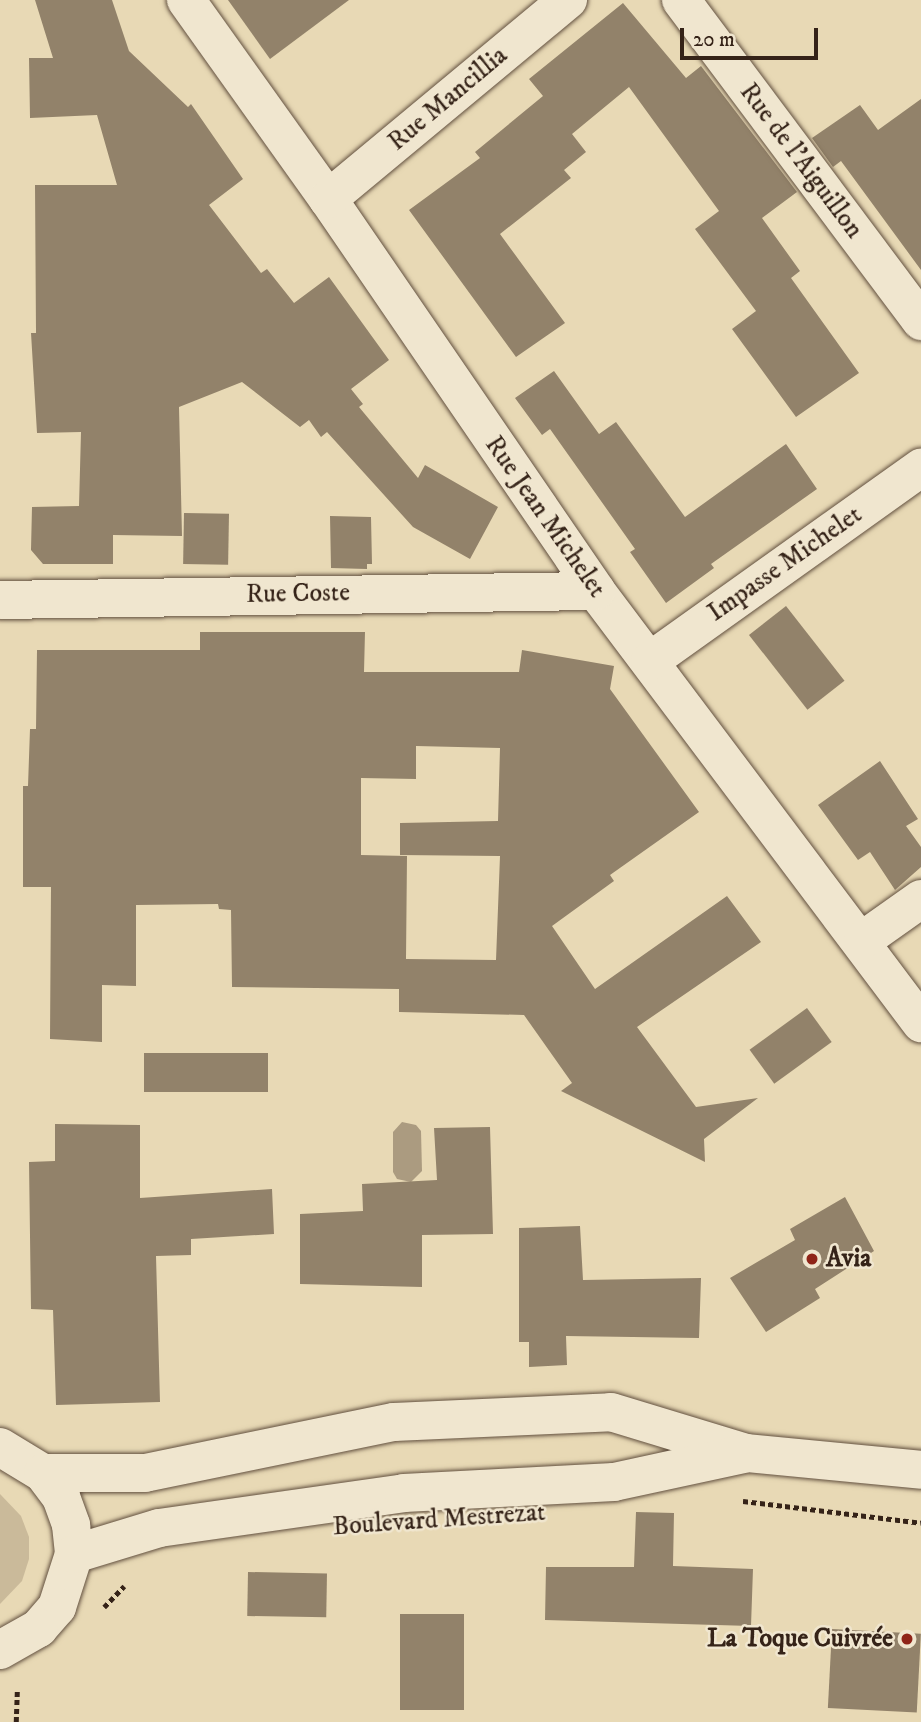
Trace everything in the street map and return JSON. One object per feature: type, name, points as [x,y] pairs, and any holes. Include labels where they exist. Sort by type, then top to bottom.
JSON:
[{"type":"street","name":"Rue Jean Michelet","points":[[186,0],[328,199],[596,591],[863,940],[921,1023]]},
{"type":"street","name":"Rue Mancillia","points":[[328,199],[568,0]]},
{"type":"street","name":"Rue de l'Aiguillon","points":[[681,0],[921,321]]},
{"type":"street","name":"Impasse Michelet","points":[[650,660],[921,468]]},
{"type":"street","name":"Rue Coste","points":[[0,600],[596,591]]},
{"type":"street","points":[[863,940],[921,899]]},
{"type":"street","name":"Boulevard Mestrezat","points":[[43,1473],[145,1473],[394,1422],[611,1412],[746,1453],[921,1470]]},
{"type":"street","points":[[0,1447],[43,1473],[61,1497],[71,1525],[74,1555],[57,1607],[39,1628],[0,1650]]},
{"type":"street","name":"Boulevard Mestrezat","points":[[74,1555],[159,1528],[404,1493],[614,1482],[746,1453]]},
{"type":"path","points":[[730,1501],[921,1523]]},
{"type":"path","points":[[97,1613],[127,1583]]},
{"type":"path","points":[[17,1690],[27,1680]]},
{"type":"shaded area","points":[[402,1122],[416,1125],[421,1131],[422,1171],[411,1182],[397,1179],[393,1172],[393,1132]]},
{"type":"shaded area","points":[[0,1494],[21,1516],[29,1537],[29,1559],[22,1581],[0,1604]]},
{"type":"building","points":[[35,0],[112,0],[129,51],[188,107],[191,104],[243,179],[209,205],[261,273],[267,269],[294,303],[329,277],[389,360],[351,389],[363,404],[359,407],[418,478],[425,465],[498,507],[470,559],[413,527],[327,432],[321,437],[309,420],[300,427],[242,382],[179,407],[182,536],[113,535],[113,564],[43,564],[31,550],[32,507],[79,506],[81,432],[37,433],[31,333],[36,333],[35,185],[117,185],[97,115],[30,118],[29,58],[53,58]]},
{"type":"building","points":[[228,0],[349,0],[270,59]]},
{"type":"building","points":[[623,3],[686,78],[701,66],[797,192],[762,218],[800,271],[791,278],[859,373],[796,417],[732,329],[756,311],[695,229],[719,211],[629,87],[572,134],[586,152],[564,170],[571,178],[500,234],[565,323],[516,357],[409,210],[480,158],[475,152],[543,96],[529,79]]},
{"type":"building","points":[[921,99],[921,270],[841,161],[833,167],[812,138],[860,105],[878,130]]},
{"type":"building","points":[[554,371],[599,434],[616,422],[685,517],[786,444],[817,489],[711,564],[714,568],[666,603],[630,552],[635,549],[550,429],[542,435],[515,398]]},
{"type":"building","points":[[184,513],[229,514],[228,565],[183,564]]},
{"type":"building","points":[[330,516],[371,517],[372,564],[367,564],[367,569],[331,568]]},
{"type":"building","points":[[786,606],[844,681],[807,710],[749,635]]},
{"type":"building","points":[[200,632],[365,632],[364,672],[519,672],[522,650],[614,666],[610,689],[699,812],[610,875],[614,881],[552,926],[595,989],[727,896],[761,942],[637,1027],[696,1107],[758,1098],[704,1139],[705,1162],[561,1091],[572,1083],[524,1015],[399,1012],[399,989],[232,987],[231,910],[219,909],[218,904],[136,905],[136,986],[102,985],[102,1042],[50,1039],[51,887],[23,887],[23,786],[28,786],[30,729],[36,729],[37,650],[200,650]],"holes":[[[416,746],[500,748],[498,821],[400,823],[400,855],[500,856],[496,960],[406,959],[407,856],[361,855],[361,778],[416,779]]]},
{"type":"building","points":[[880,761],[918,819],[906,826],[921,847],[921,867],[895,890],[870,852],[858,860],[818,805]]},
{"type":"building","points":[[807,1008],[832,1042],[774,1084],[750,1050]]},
{"type":"building","points":[[144,1053],[268,1053],[268,1092],[144,1092]]},
{"type":"building","points":[[55,1124],[140,1125],[140,1198],[272,1189],[274,1234],[191,1239],[191,1255],[156,1256],[160,1402],[56,1405],[53,1310],[31,1309],[29,1162],[55,1161]]},
{"type":"building","points":[[490,1127],[493,1234],[422,1235],[422,1287],[300,1284],[300,1214],[363,1211],[362,1184],[437,1180],[434,1128]]},
{"type":"building","name":"Avia","points":[[845,1197],[874,1251],[815,1289],[820,1298],[766,1332],[730,1278],[795,1240],[790,1229]]},
{"type":"building","points":[[580,1226],[583,1280],[701,1278],[699,1338],[566,1336],[567,1365],[529,1367],[529,1342],[519,1342],[519,1228]]},
{"type":"building","points":[[636,1512],[674,1513],[673,1566],[753,1569],[751,1626],[545,1620],[546,1567],[634,1567]]},
{"type":"building","points":[[248,1572],[327,1573],[326,1617],[247,1616]]},
{"type":"building","points":[[400,1614],[464,1614],[464,1710],[400,1710]]},
{"type":"building","points":[[832,1629],[921,1634],[917,1713],[828,1708]]},
{"type":"place","name":"Avia","points":[[812,1259]]},
{"type":"place","name":"La Toque Cuivrée","points":[[907,1639]]}]
